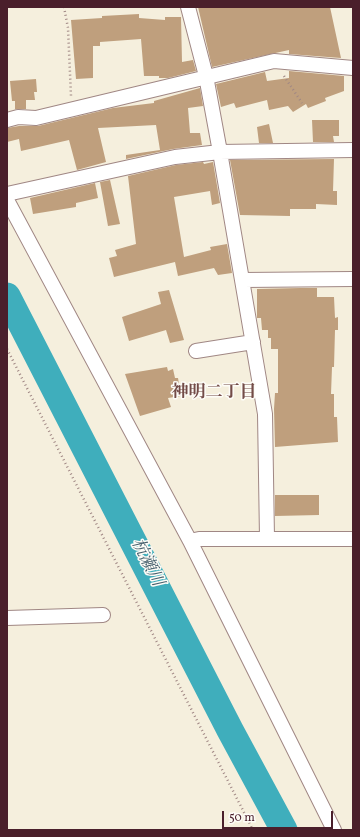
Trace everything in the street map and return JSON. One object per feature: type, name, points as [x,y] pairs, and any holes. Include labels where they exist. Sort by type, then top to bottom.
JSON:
[{"type":"street","points":[[188,7],[206,76],[243,280],[265,414],[268,538]]},
{"type":"street","points":[[7,120],[18,117],[36,118],[206,76],[274,61],[353,68]]},
{"type":"street","points":[[7,194],[175,157],[220,152],[353,150]]},
{"type":"street","points":[[7,200],[190,541],[334,830]]},
{"type":"street","points":[[243,280],[353,279]]},
{"type":"street","points":[[196,351],[253,342]]},
{"type":"street","points":[[190,541],[200,539],[268,538],[353,539]]},
{"type":"street","points":[[7,618],[104,614]]},
{"type":"path","points":[[64,7],[68,28],[72,109]]},
{"type":"path","points":[[274,61],[302,104]]},
{"type":"path","points":[[7,349],[253,830]]},
{"type":"building","points":[[198,7],[330,7],[341,58],[289,54],[289,50],[212,67]]},
{"type":"building","points":[[139,14],[139,18],[165,20],[165,17],[181,17],[182,62],[193,60],[196,71],[168,78],[159,78],[159,76],[144,76],[141,39],[100,42],[100,46],[93,46],[93,78],[76,79],[71,20],[102,18],[102,16]]},
{"type":"building","points":[[289,71],[344,76],[344,91],[325,98],[326,101],[308,108],[306,104],[293,112],[288,106],[269,110],[267,100],[236,108],[234,103],[221,107],[216,84],[265,72],[267,81],[289,78]]},
{"type":"building","points":[[36,79],[37,92],[34,92],[35,100],[26,100],[26,109],[15,109],[15,101],[12,101],[10,81]]},
{"type":"building","points":[[200,88],[203,106],[188,108],[190,133],[200,133],[202,145],[173,149],[126,159],[126,155],[160,150],[156,125],[98,128],[106,162],[77,170],[69,140],[21,151],[19,139],[7,142],[7,128],[19,126],[38,126],[113,108],[154,103],[154,101]]},
{"type":"building","points":[[312,120],[339,120],[339,136],[333,136],[334,142],[313,142]]},
{"type":"building","points":[[269,124],[273,143],[259,143],[257,127]]},
{"type":"building","points":[[334,159],[333,191],[337,191],[337,205],[316,204],[316,209],[290,209],[290,216],[240,215],[230,160]]},
{"type":"building","points":[[203,162],[204,164],[213,162],[220,203],[212,205],[210,191],[174,197],[184,257],[211,250],[210,247],[227,244],[232,273],[218,275],[214,268],[178,276],[175,262],[114,277],[109,258],[117,256],[115,250],[136,244],[128,176],[176,165]]},
{"type":"building","points":[[110,180],[120,224],[108,226],[100,182]]},
{"type":"building","points":[[95,183],[98,198],[76,203],[76,207],[33,214],[30,198]]},
{"type":"building","points":[[317,288],[317,297],[334,297],[335,318],[338,317],[338,330],[335,330],[334,367],[332,367],[331,394],[334,394],[334,417],[337,417],[338,442],[275,447],[274,409],[275,393],[278,393],[278,349],[271,349],[271,338],[268,338],[268,330],[262,330],[261,318],[257,318],[257,289]]},
{"type":"building","points":[[169,290],[184,340],[170,343],[166,330],[129,341],[122,317],[161,304],[158,292]]},
{"type":"building","points":[[167,367],[168,371],[173,369],[175,378],[178,378],[181,396],[168,398],[171,407],[140,416],[125,374]]},
{"type":"building","points":[[275,495],[319,495],[319,515],[275,516]]},
{"type":"waterway","name":"杭瀬川","points":[[7,296],[230,730],[284,830]]},
{"type":"district","name":"神明二丁目","points":[[214,394]]}]
